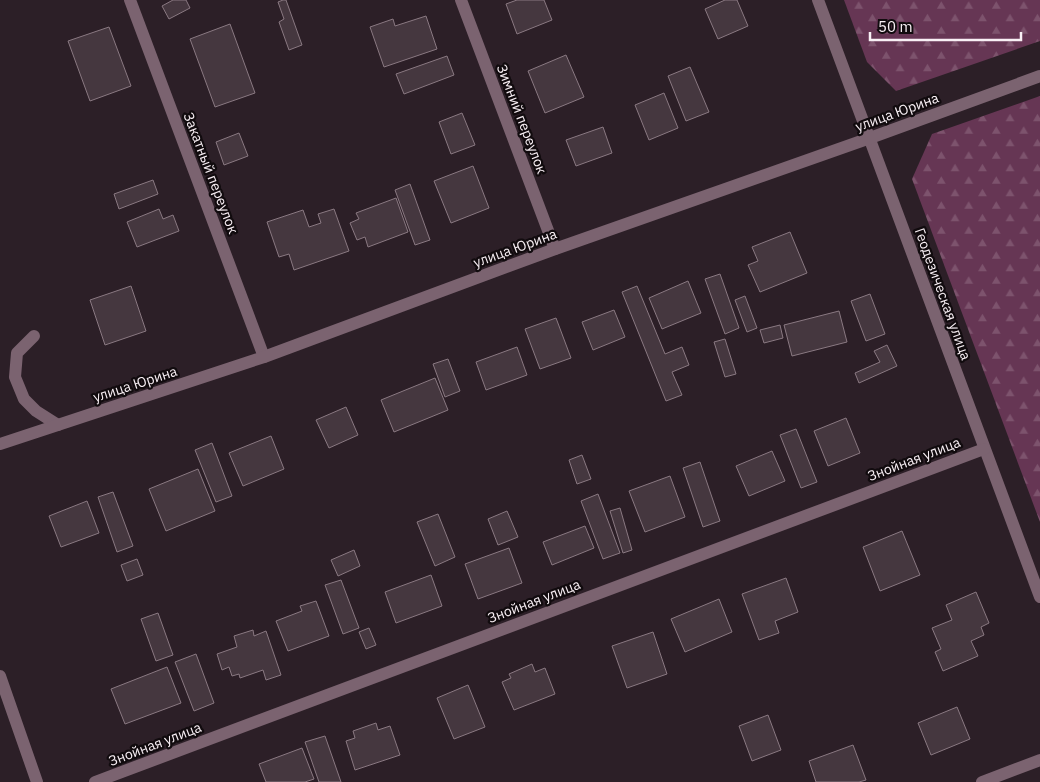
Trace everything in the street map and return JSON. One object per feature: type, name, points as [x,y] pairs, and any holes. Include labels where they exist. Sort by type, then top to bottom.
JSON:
[{"type":"street","name":"Закатный переулок","points":[[130,0],[264,357]]},
{"type":"street","name":"Зимний переулок","points":[[461,0],[555,248]]},
{"type":"street","name":"Геодезическая улица","points":[[818,0],[1040,597]]},
{"type":"street","name":"улица Юрина","points":[[0,444],[264,357],[555,248],[870,138],[1040,76]]},
{"type":"street","points":[[34,336],[18,353],[16,377],[24,400],[36,411],[58,425]]},
{"type":"street","name":"Знойная улица","points":[[95,782],[984,449]]},
{"type":"street","points":[[0,676],[37,782]]},
{"type":"street","points":[[982,782],[1040,760]]},
{"type":"green space","points":[[844,0],[1040,0],[1040,41],[896,91],[867,62]]},
{"type":"green space","points":[[1040,96],[1040,522],[912,179],[932,134]]},
{"type":"building","points":[[173,0],[186,0],[190,8],[169,19],[162,6]]},
{"type":"building","points":[[286,0],[302,45],[289,50],[279,22],[284,19],[278,2]]},
{"type":"building","points":[[517,0],[544,0],[552,20],[517,34],[506,4]]},
{"type":"building","points":[[725,0],[737,0],[748,26],[718,39],[705,9]]},
{"type":"building","points":[[426,16],[437,49],[384,67],[370,27],[393,19],[395,26]]},
{"type":"building","points":[[230,24],[255,93],[215,107],[190,39]]},
{"type":"building","points":[[109,27],[131,86],[90,101],[68,41]]},
{"type":"building","points":[[566,55],[584,97],[545,113],[528,71]]},
{"type":"building","points":[[447,56],[454,75],[404,94],[396,74]]},
{"type":"building","points":[[690,67],[709,112],[686,121],[668,76]]},
{"type":"building","points":[[664,93],[678,128],[649,140],[635,105]]},
{"type":"building","points":[[462,113],[475,145],[451,154],[439,122]]},
{"type":"building","points":[[603,127],[612,153],[576,166],[566,140]]},
{"type":"building","points":[[239,133],[248,156],[224,165],[216,142]]},
{"type":"building","points":[[473,166],[489,208],[451,223],[434,181]]},
{"type":"building","points":[[153,180],[158,194],[119,209],[114,194]]},
{"type":"building","points":[[410,184],[430,240],[415,245],[395,190]]},
{"type":"building","points":[[396,198],[408,232],[368,247],[365,237],[357,240],[350,223],[359,219],[356,213]]},
{"type":"building","points":[[159,209],[163,219],[173,215],[179,231],[137,247],[127,222]]},
{"type":"building","points":[[334,209],[349,251],[294,270],[289,254],[279,257],[267,222],[303,210],[309,227],[321,223],[318,214]]},
{"type":"building","points":[[790,232],[807,273],[760,292],[748,265],[758,261],[752,247]]},
{"type":"building","points":[[720,274],[739,328],[725,334],[705,279]]},
{"type":"building","points":[[688,281],[701,313],[662,329],[649,298]]},
{"type":"building","points":[[131,286],[146,331],[105,345],[90,300]]},
{"type":"building","points":[[637,286],[665,354],[682,347],[689,365],[672,372],[682,395],[666,401],[622,292]]},
{"type":"building","points":[[870,294],[885,334],[866,341],[851,301]]},
{"type":"building","points":[[745,296],[757,328],[747,332],[735,300]]},
{"type":"building","points":[[614,310],[625,337],[593,350],[582,322]]},
{"type":"building","points":[[839,311],[847,342],[792,356],[784,325]]},
{"type":"building","points":[[556,318],[571,358],[540,369],[525,329]]},
{"type":"building","points":[[780,325],[783,338],[764,343],[760,330]]},
{"type":"building","points":[[725,339],[736,374],[725,377],[714,342]]},
{"type":"building","points":[[887,345],[897,366],[859,383],[855,373],[880,362],[874,351]]},
{"type":"building","points":[[517,347],[527,375],[486,390],[476,362]]},
{"type":"building","points":[[448,359],[460,391],[445,397],[433,364]]},
{"type":"building","points":[[435,378],[448,410],[394,432],[381,400]]},
{"type":"building","points":[[346,407],[358,435],[329,448],[316,420]]},
{"type":"building","points":[[846,418],[860,453],[828,466],[814,431]]},
{"type":"building","points":[[796,429],[817,482],[801,488],[780,435]]},
{"type":"building","points":[[271,436],[284,469],[243,486],[229,453]]},
{"type":"building","points":[[212,443],[232,496],[216,502],[195,450]]},
{"type":"building","points":[[772,451],[785,481],[749,496],[736,466]]},
{"type":"building","points":[[582,455],[591,479],[577,484],[569,460]]},
{"type":"building","points":[[700,462],[720,521],[703,527],[683,468]]},
{"type":"building","points":[[198,469],[215,511],[166,531],[149,489]]},
{"type":"building","points":[[670,476],[685,517],[645,532],[629,491]]},
{"type":"building","points":[[113,492],[133,546],[117,552],[98,497]]},
{"type":"building","points":[[598,494],[620,553],[603,559],[581,501]]},
{"type":"building","points":[[87,501],[99,533],[61,547],[49,516]]},
{"type":"building","points":[[620,508],[632,550],[623,553],[610,511]]},
{"type":"building","points":[[507,511],[518,537],[498,545],[488,519]]},
{"type":"building","points":[[438,514],[455,557],[435,566],[417,522]]},
{"type":"building","points":[[585,526],[594,548],[552,565],[543,542]]},
{"type":"building","points":[[902,531],[920,575],[880,591],[863,547]]},
{"type":"building","points":[[509,548],[522,583],[478,599],[465,564]]},
{"type":"building","points":[[354,550],[360,566],[338,576],[331,560]]},
{"type":"building","points":[[137,559],[143,575],[127,581],[121,565]]},
{"type":"building","points":[[431,575],[442,606],[396,623],[385,592]]},
{"type":"building","points":[[786,578],[798,612],[775,621],[779,633],[759,640],[742,594]]},
{"type":"building","points":[[341,580],[359,628],[343,634],[325,585]]},
{"type":"building","points":[[976,592],[989,623],[981,627],[984,635],[971,641],[978,656],[943,671],[935,652],[941,649],[932,628],[952,620],[946,605]]},
{"type":"building","points":[[719,599],[732,632],[685,652],[671,619]]},
{"type":"building","points":[[316,601],[329,636],[288,651],[276,621],[302,611],[300,606]]},
{"type":"building","points":[[158,613],[173,655],[156,661],[141,619]]},
{"type":"building","points":[[369,628],[376,645],[366,649],[359,632]]},
{"type":"building","points":[[253,630],[254,636],[266,631],[281,675],[266,680],[263,670],[240,678],[239,674],[232,676],[229,667],[222,670],[217,654],[237,647],[234,636]]},
{"type":"building","points":[[653,632],[667,674],[627,688],[612,646]]},
{"type":"building","points":[[196,654],[214,703],[194,711],[175,662]]},
{"type":"building","points":[[532,664],[535,672],[545,668],[555,694],[514,710],[502,682],[511,678],[509,674]]},
{"type":"building","points":[[167,667],[181,703],[125,724],[111,689]]},
{"type":"building","points":[[468,685],[485,727],[454,739],[437,698]]},
{"type":"building","points":[[957,707],[970,739],[931,755],[918,723]]},
{"type":"building","points":[[768,715],[781,750],[752,761],[739,726]]},
{"type":"building","points":[[376,723],[378,730],[390,726],[400,755],[355,770],[346,741],[355,738],[353,731]]},
{"type":"building","points":[[325,736],[341,782],[319,782],[305,742]]},
{"type":"building","points":[[853,745],[866,780],[859,782],[816,782],[809,761]]},
{"type":"building","points":[[302,748],[314,779],[305,782],[266,782],[259,764]]}]
